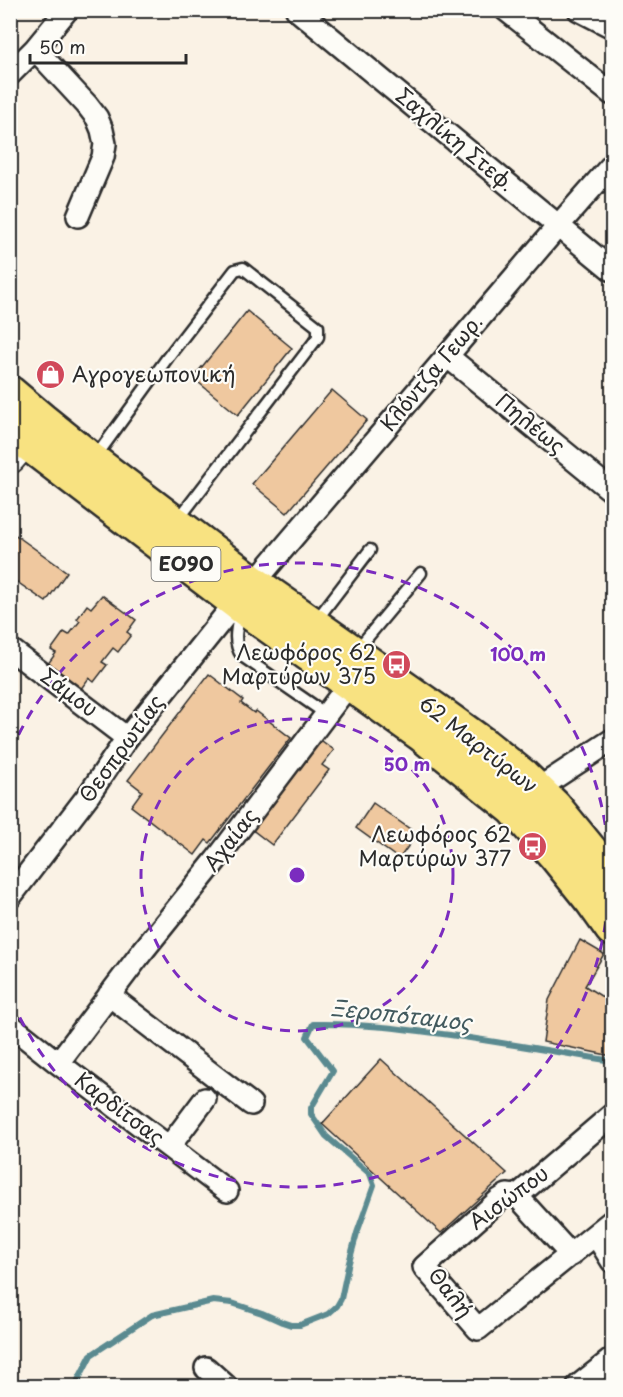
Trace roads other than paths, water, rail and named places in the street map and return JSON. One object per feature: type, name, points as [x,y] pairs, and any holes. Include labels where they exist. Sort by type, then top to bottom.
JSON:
[{"type":"main road","name":"62 Μαρτύρων","points":[[20,426],[243,597],[352,668]]},
{"type":"main road","name":"62 Μαρτύρων","points":[[20,426],[93,461],[175,524],[243,597],[313,624],[352,668],[421,734],[526,799],[568,822],[612,877]]},
{"type":"main road","name":"62 Μαρτύρων","points":[[526,799],[555,855],[612,929]]},
{"type":"street","points":[[10,74],[35,49],[67,10]]},
{"type":"street","name":"Σαχλίκη Στεφ.","points":[[297,10],[612,270]]},
{"type":"street","points":[[506,10],[612,94]]},
{"type":"street","points":[[579,10],[612,27]]},
{"type":"street","points":[[35,49],[87,105],[97,118],[102,130],[105,144],[103,157],[78,216]]},
{"type":"street","name":"Κλόντζα Γεωρ.","points":[[243,597],[612,165]]},
{"type":"street","name":"Πηλέως","points":[[447,356],[612,491]]},
{"type":"street","name":"Θεσπρωτίας","points":[[11,897],[90,793],[127,738],[243,597]]},
{"type":"street","name":"Σάμου","points":[[10,649],[127,738]]},
{"type":"street","name":"Αχαίας","points":[[58,1063],[326,714],[352,668]]},
{"type":"street","points":[[526,799],[612,740]]},
{"type":"street","points":[[109,995],[251,1104]]},
{"type":"street","name":"Καρδίτσας","points":[[10,1025],[227,1191]]},
{"type":"street","points":[[169,1147],[205,1099]]},
{"type":"street","name":"Αισώπου","points":[[434,1258],[503,1197],[517,1196],[612,1115]]},
{"type":"street","points":[[517,1196],[571,1255],[612,1221]]},
{"type":"street","points":[[596,1235],[612,1261]]},
{"type":"street","name":"Θαλή","points":[[434,1258],[424,1267],[478,1329],[571,1255]]},
{"type":"street","points":[[578,1386],[612,1359]]},
{"type":"street","points":[[206,1368],[226,1386]]},
{"type":"lane","points":[[93,461],[168,357],[235,270],[243,268],[318,327],[318,337],[175,524]]},
{"type":"lane","points":[[313,624],[370,550]]},
{"type":"lane","points":[[352,668],[421,573]]},
{"type":"lane","points":[[243,597],[236,640],[242,656],[326,714]]},
{"type":"waterway","name":"Ξεροπόταμος","points":[[75,1386],[91,1355],[152,1315],[213,1301],[232,1303],[291,1325],[300,1325],[328,1314],[337,1306],[341,1299],[357,1233],[374,1185],[370,1174],[326,1136],[311,1114],[311,1108],[333,1071],[307,1037],[313,1024],[365,1025],[416,1031],[612,1061]]},
{"type":"place","name":"Αγρογεωπονική","points":[[51,375]]},
{"type":"place","name":"Λεωφόρος 62 Μαρτύρων 375","points":[[397,665]]},
{"type":"place","name":"Λεωφόρος 62 Μαρτύρων 377","points":[[532,847]]}]
